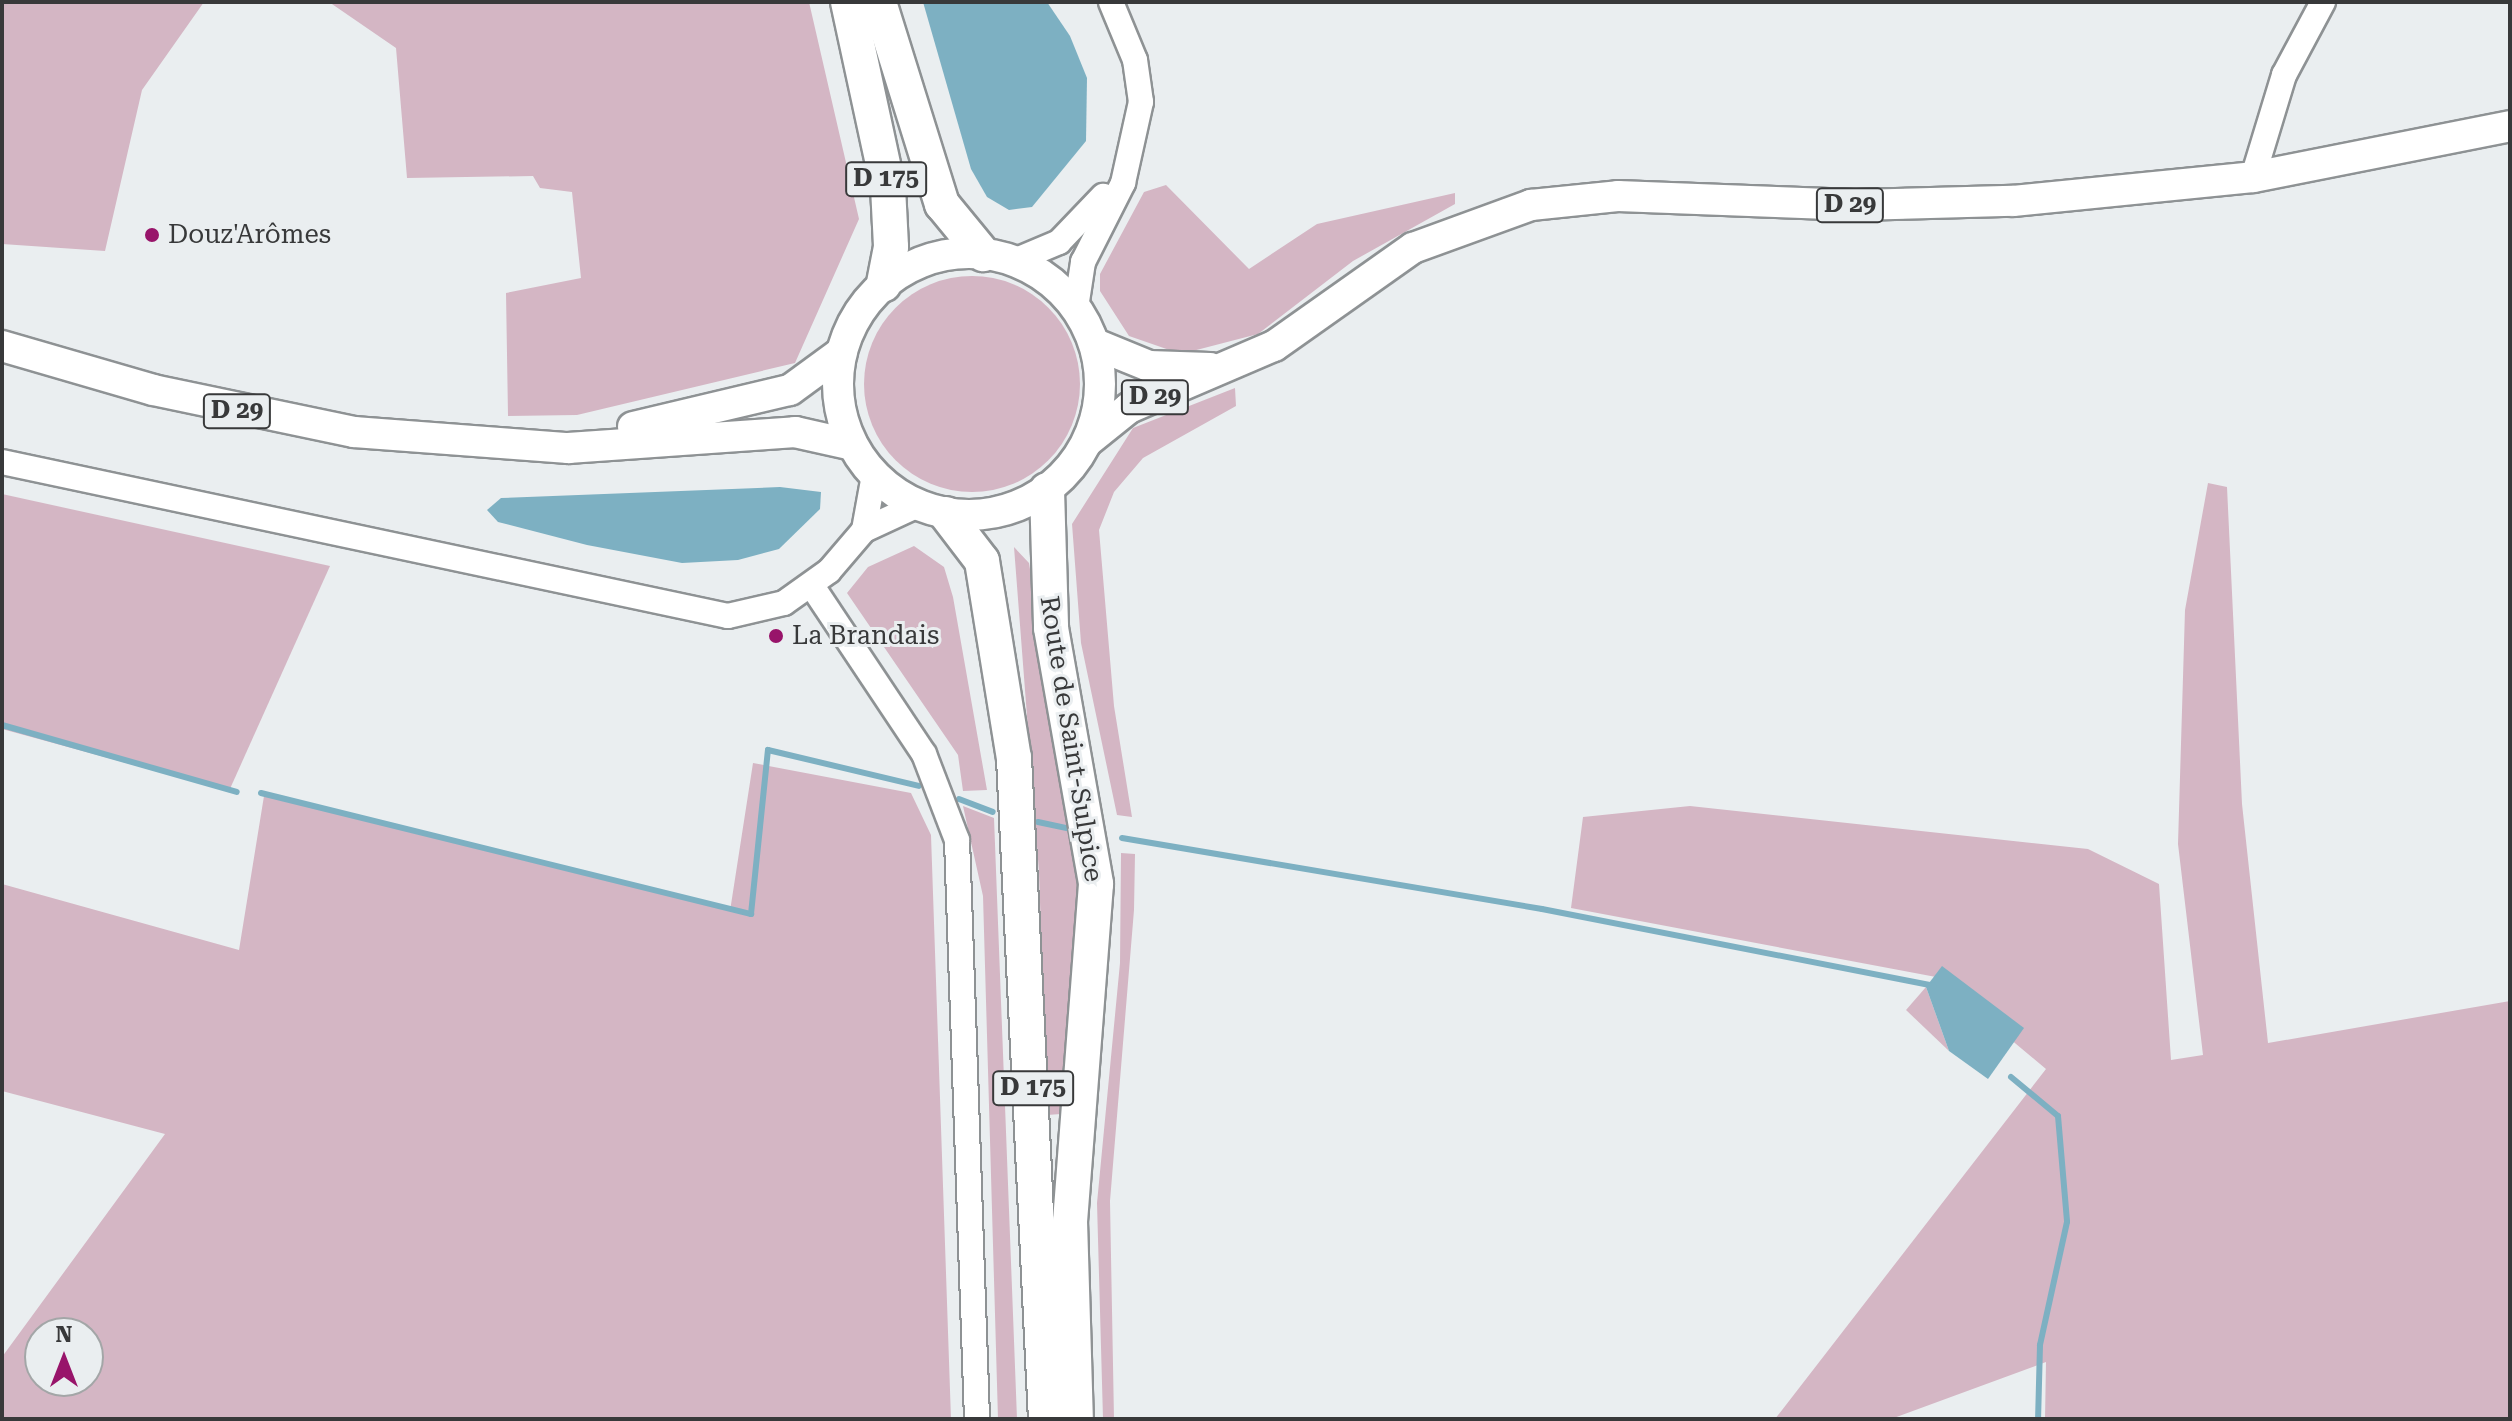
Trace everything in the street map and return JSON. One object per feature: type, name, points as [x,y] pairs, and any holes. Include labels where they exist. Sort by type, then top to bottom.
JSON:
[{"type":"highway","name":"D 175","points":[[848,2],[888,187],[891,247],[884,284]]},
{"type":"highway","name":"D 175","points":[[879,2],[942,204],[998,258]]},
{"type":"highway","name":"Route de Saint-Sulpice","points":[[1047,490],[1051,628],[1096,884],[1070,1221],[1076,1419]]},
{"type":"highway","name":"D 175","points":[[932,509],[982,561],[1014,758],[1046,1419]]},
{"type":"main road","name":"D 29","points":[[1089,440],[1129,408],[1288,338],[1413,248],[1531,205],[1618,196],[1987,203],[2253,177],[2510,126]]},
{"type":"main road","points":[[998,258],[1049,280],[1076,308],[1095,344],[1101,392],[1089,440],[1047,490],[999,512],[932,509],[874,475],[853,445],[839,400],[842,352],[858,315],[884,284],[930,259],[998,258]]},
{"type":"main road","name":"D 29","points":[[1095,344],[1149,366],[1228,366]]},
{"type":"main road","name":"D 29","points":[[2,346],[252,414],[478,442],[568,448],[795,432],[853,445]]},
{"type":"main road","name":"D 29","points":[[478,442],[613,431],[771,396],[809,381],[842,352]]},
{"type":"street","points":[[1076,308],[1083,262],[1135,143],[1141,102],[1135,60],[1111,2]]},
{"type":"street","points":[[2253,177],[2284,75],[2323,2]]},
{"type":"street","points":[[998,258],[1059,242],[1083,221],[1135,143]]},
{"type":"street","points":[[2,462],[695,613],[755,613],[812,586],[864,530],[932,509]]},
{"type":"street","points":[[864,530],[874,475]]},
{"type":"street","points":[[812,586],[940,785],[962,869],[977,1419]]},
{"type":"shaded area","points":[[2,2],[204,2],[142,90],[105,251],[2,244]]},
{"type":"shaded area","points":[[329,2],[809,2],[859,219],[795,363],[577,415],[508,416],[506,293],[581,278],[572,192],[540,188],[533,176],[407,178],[396,48]]},
{"type":"shaded area","points":[[1166,185],[1249,269],[1317,224],[1455,193],[1455,204],[1353,261],[1258,334],[1181,354],[1129,336],[1100,291],[1100,274],[1144,192]]},
{"type":"shaded area","points":[[972,276],[1013,284],[1032,294],[1048,308],[1062,324],[1072,343],[1080,384],[1072,425],[1062,444],[1048,460],[1032,474],[1013,484],[972,492],[931,484],[912,474],[896,460],[882,444],[872,425],[864,384],[872,343],[882,324],[896,308],[912,294],[931,284]]},
{"type":"shaded area","points":[[1235,388],[1236,406],[1143,458],[1114,492],[1099,530],[1114,706],[1132,817],[1117,815],[1081,643],[1072,524],[1133,428]]},
{"type":"shaded area","points":[[2208,483],[2227,487],[2242,804],[2268,1043],[2510,1001],[2510,1419],[2045,1419],[2046,1362],[1891,1419],[1775,1419],[2046,1069],[1936,977],[1571,908],[1583,817],[1690,806],[2088,849],[2159,884],[2171,1060],[2203,1055],[2178,844],[2185,610]]},
{"type":"shaded area","points":[[2,494],[330,566],[229,791],[2,729]]},
{"type":"shaded area","points":[[914,546],[944,567],[953,597],[987,790],[963,791],[958,755],[847,593],[868,567]]},
{"type":"shaded area","points":[[1014,547],[1029,563],[1079,871],[1079,947],[1061,1114],[1047,1115],[1039,872]]},
{"type":"shaded area","points":[[753,763],[911,793],[931,835],[951,1419],[2,1419],[2,1357],[24,1327],[24,1397],[104,1397],[104,1317],[31,1317],[165,1134],[2,1091],[2,884],[239,950],[264,796],[730,911]]},
{"type":"shaded area","points":[[963,806],[994,818],[1017,1419],[998,1419],[983,896]]},
{"type":"shaded area","points":[[1121,853],[1135,854],[1134,910],[1110,1201],[1114,1419],[1103,1419],[1097,1203],[1120,963]]},
{"type":"shaded area","points":[[1926,987],[1949,1051],[1906,1010]]},
{"type":"water","points":[[923,2],[1047,2],[1070,36],[1087,78],[1086,141],[1032,207],[1009,210],[987,197],[971,169]]},
{"type":"water","points":[[780,487],[821,492],[820,509],[779,549],[738,560],[682,563],[587,545],[498,522],[487,510],[501,498]]},
{"type":"water","points":[[1942,966],[2024,1028],[1988,1079],[1949,1051],[1926,987]]},
{"type":"waterway","points":[[2,725],[237,792]]},
{"type":"waterway","points":[[261,793],[751,914],[768,750],[919,786]]},
{"type":"waterway","points":[[959,799],[993,812]]},
{"type":"waterway","points":[[1038,822],[1070,829]]},
{"type":"waterway","points":[[1122,838],[1542,909],[1933,986]]},
{"type":"waterway","points":[[2011,1077],[2058,1116],[2067,1222],[2040,1345],[2038,1419]]},
{"type":"place","name":"Douz'Arômes","points":[[152,235]]},
{"type":"place","name":"La Brandais","points":[[776,636]]}]
